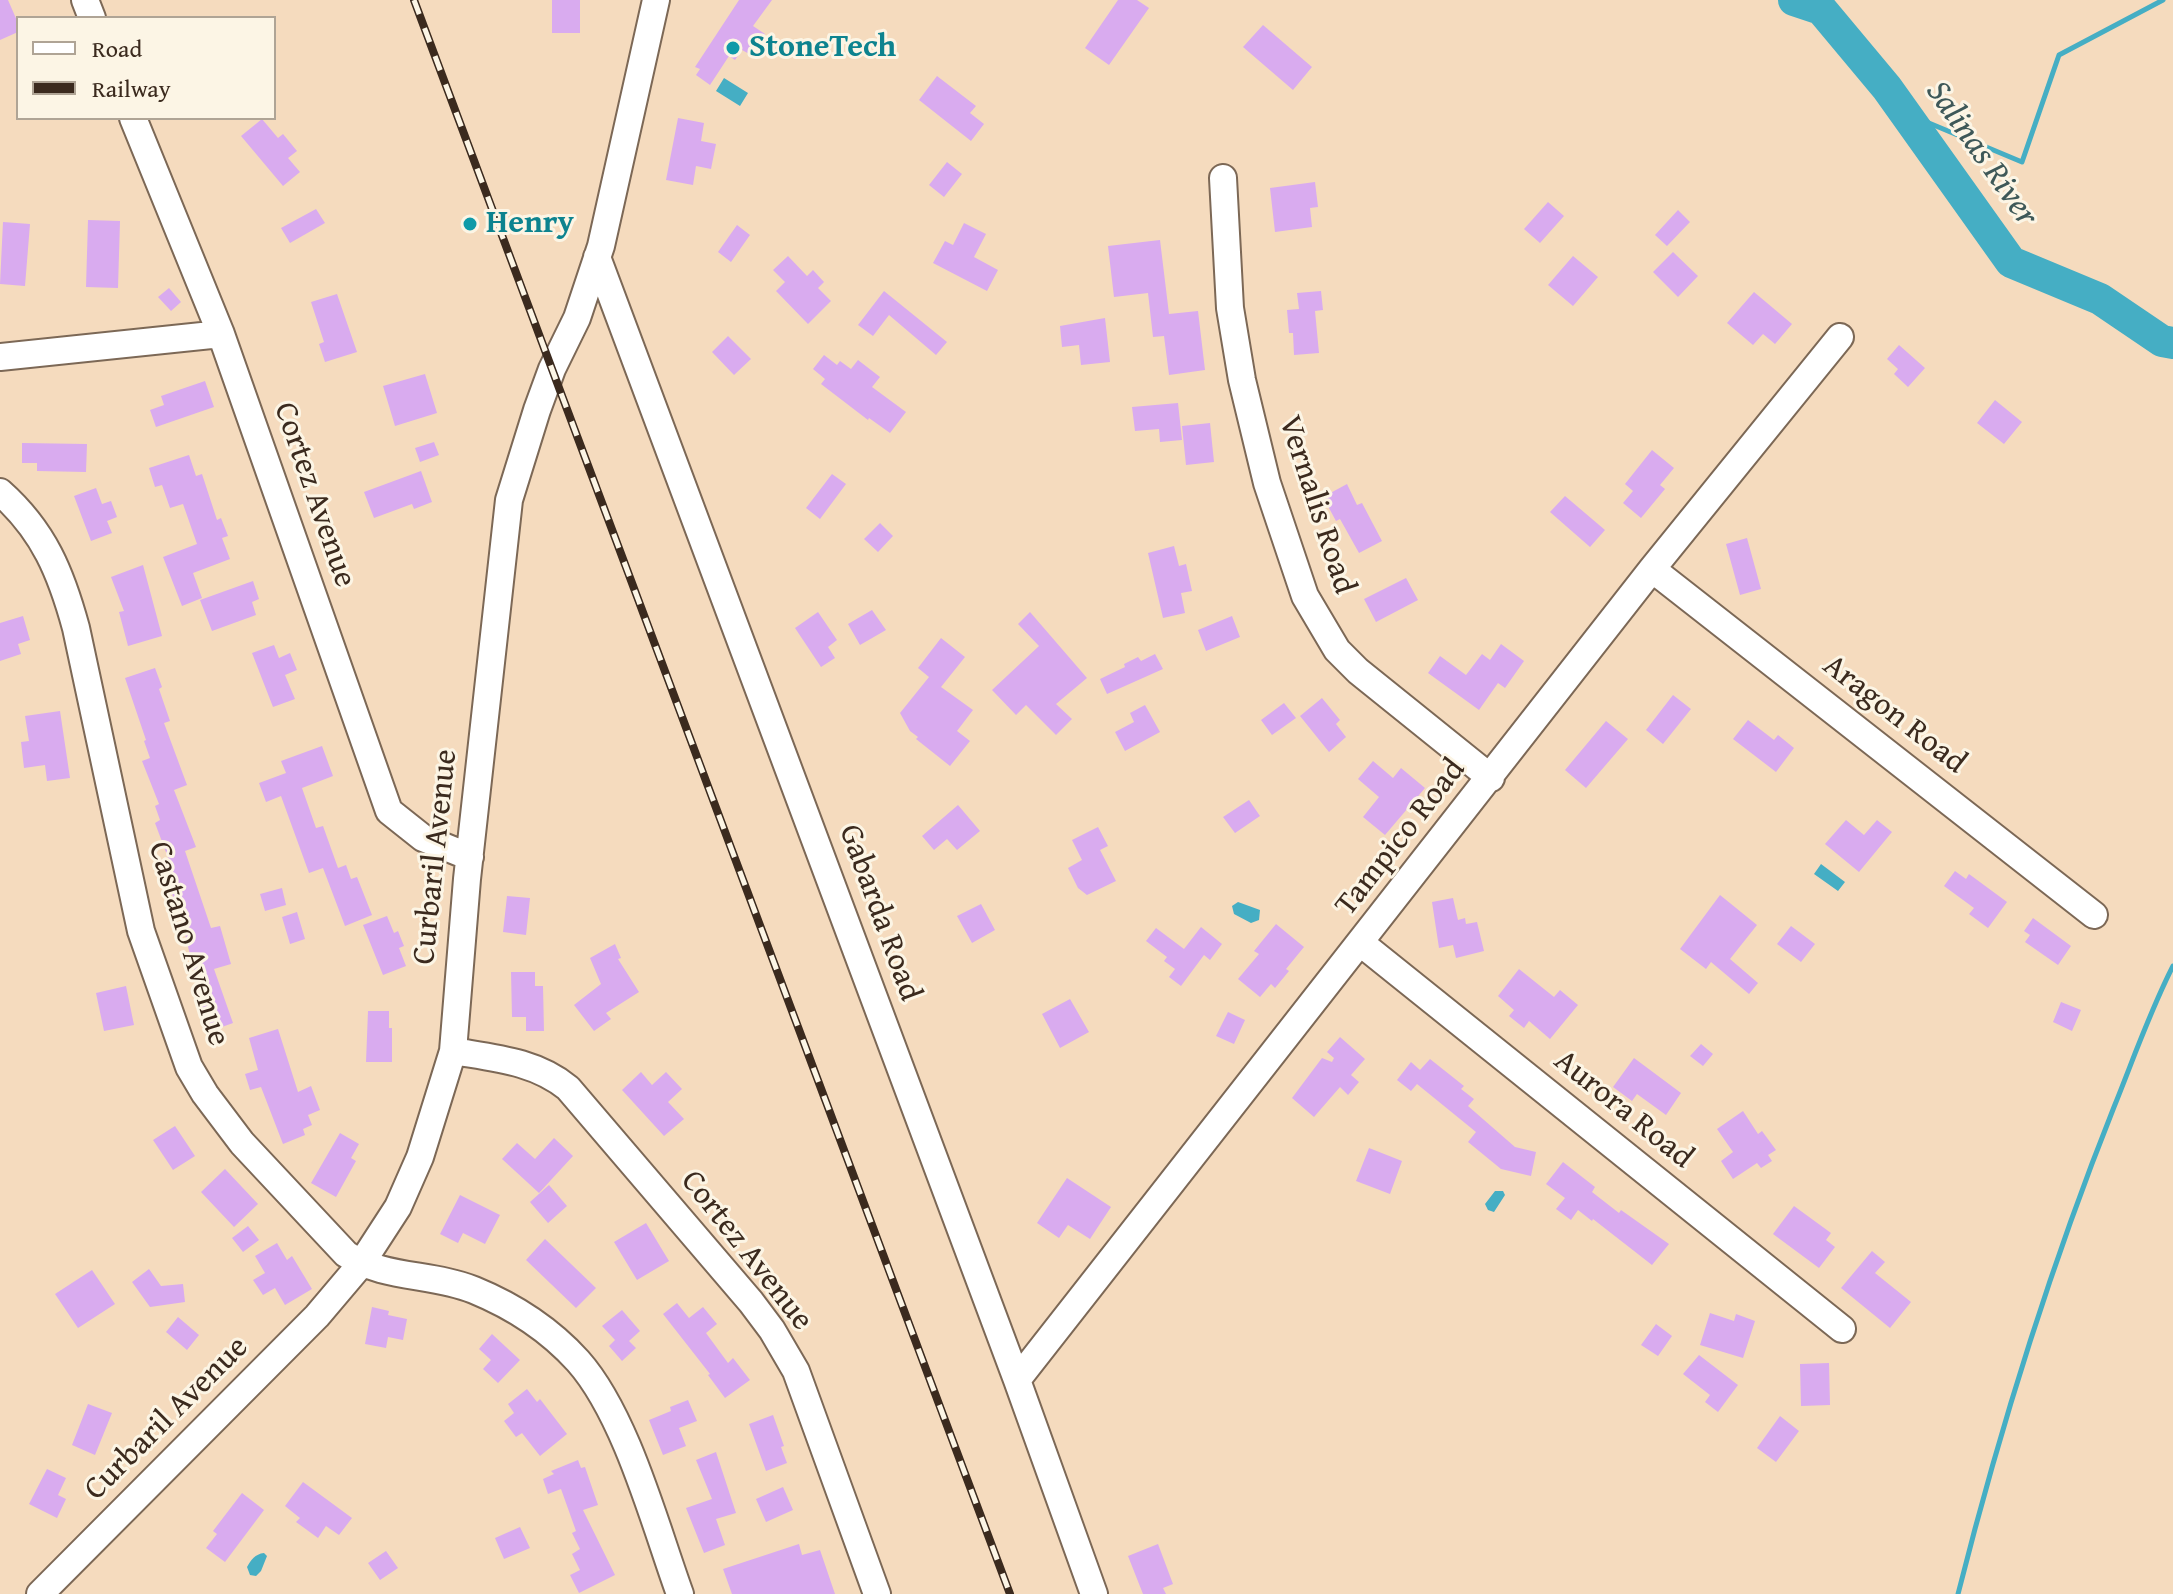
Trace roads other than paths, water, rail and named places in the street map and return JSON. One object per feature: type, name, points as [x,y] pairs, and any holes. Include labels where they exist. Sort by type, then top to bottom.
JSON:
[{"type":"street","name":"Curbaril Avenue","points":[[40,1594],[307,1327],[361,1264],[398,1207],[420,1157],[453,1051],[470,857],[509,500],[537,410],[552,369],[577,318],[597,257],[656,0]]},
{"type":"street","name":"Cortez Avenue","points":[[134,120],[221,334],[389,811],[423,838],[470,857]]},
{"type":"street","name":"Vernalis Road","points":[[1223,178],[1230,308],[1242,380],[1263,470],[1305,596],[1337,650],[1358,671],[1491,778]]},
{"type":"street","name":"Gabarda Road","points":[[597,257],[1094,1594]]},
{"type":"street","points":[[0,357],[221,334]]},
{"type":"street","name":"Tampico Road","points":[[1017,1380],[1362,944],[1652,569],[1840,337]]},
{"type":"street","name":"Castano Avenue","points":[[0,492],[30,523],[63,582],[76,628],[141,931],[189,1067],[205,1094],[242,1143],[346,1254],[361,1264],[459,1284],[503,1302],[543,1328],[578,1361],[604,1398],[624,1440],[680,1594]]},
{"type":"street","name":"Aragon Road","points":[[1652,569],[2094,915]]},
{"type":"street","name":"Aurora Road","points":[[1362,944],[1842,1329]]},
{"type":"street","name":"Cortez Avenue","points":[[453,1051],[524,1064],[552,1075],[568,1088],[751,1302],[796,1371],[877,1594]]},
{"type":"water","points":[[724,78],[748,93],[740,106],[716,91]]},
{"type":"water","points":[[1821,864],[1845,882],[1838,891],[1814,874]]},
{"type":"water","points":[[1238,902],[1260,910],[1259,920],[1251,923],[1234,914],[1232,906]]},
{"type":"water","points":[[1495,1191],[1503,1191],[1505,1195],[1494,1212],[1488,1210],[1485,1204]]},
{"type":"water","points":[[264,1553],[267,1556],[261,1571],[256,1576],[250,1575],[247,1567],[256,1556]]},
{"type":"waterway","name":"Salinas River","points":[[1794,0],[1821,9],[1887,88],[2011,262],[2100,299],[2162,341],[2173,343]]},
{"type":"waterway","points":[[1905,113],[2022,162],[2059,55],[2163,0]]},
{"type":"waterway","points":[[1958,1594],[1991,1470],[2048,1287],[2091,1166],[2149,1018],[2173,966]]},
{"type":"railway","points":[[414,0],[1010,1594]]},
{"type":"place","name":"StoneTech","points":[[733,48]]},
{"type":"place","name":"Henry","points":[[470,224]]}]
